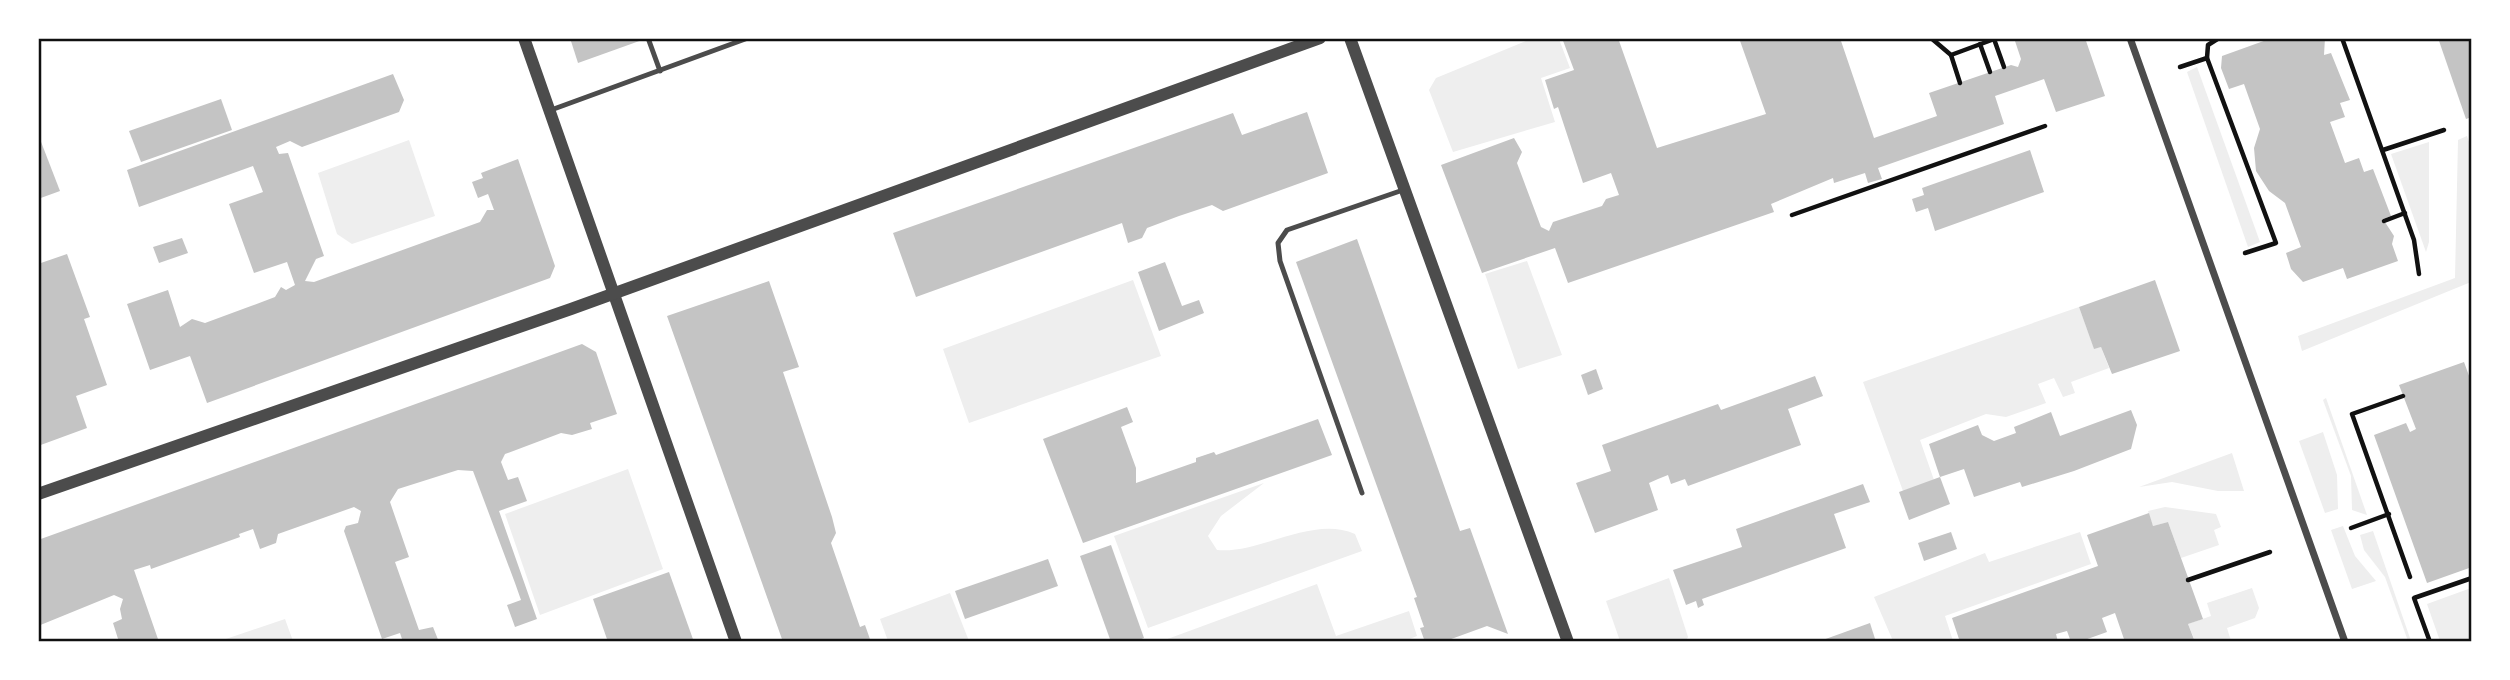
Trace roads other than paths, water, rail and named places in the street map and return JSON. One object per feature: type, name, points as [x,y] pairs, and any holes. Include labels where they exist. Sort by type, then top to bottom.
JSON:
[{"type":"street","points":[[524,38],[736,642]]},
{"type":"street","points":[[38,494],[615,293],[1320,38]]},
{"type":"street","points":[[1350,38],[1568,642]]},
{"type":"street","points":[[2130,38],[2345,642]]},
{"type":"lane","points":[[648,38],[660,71]]},
{"type":"lane","points":[[551,110],[748,38]]},
{"type":"lane","points":[[1362,493],[1280,261],[1278,243],[1287,230],[1403,190]]}]
